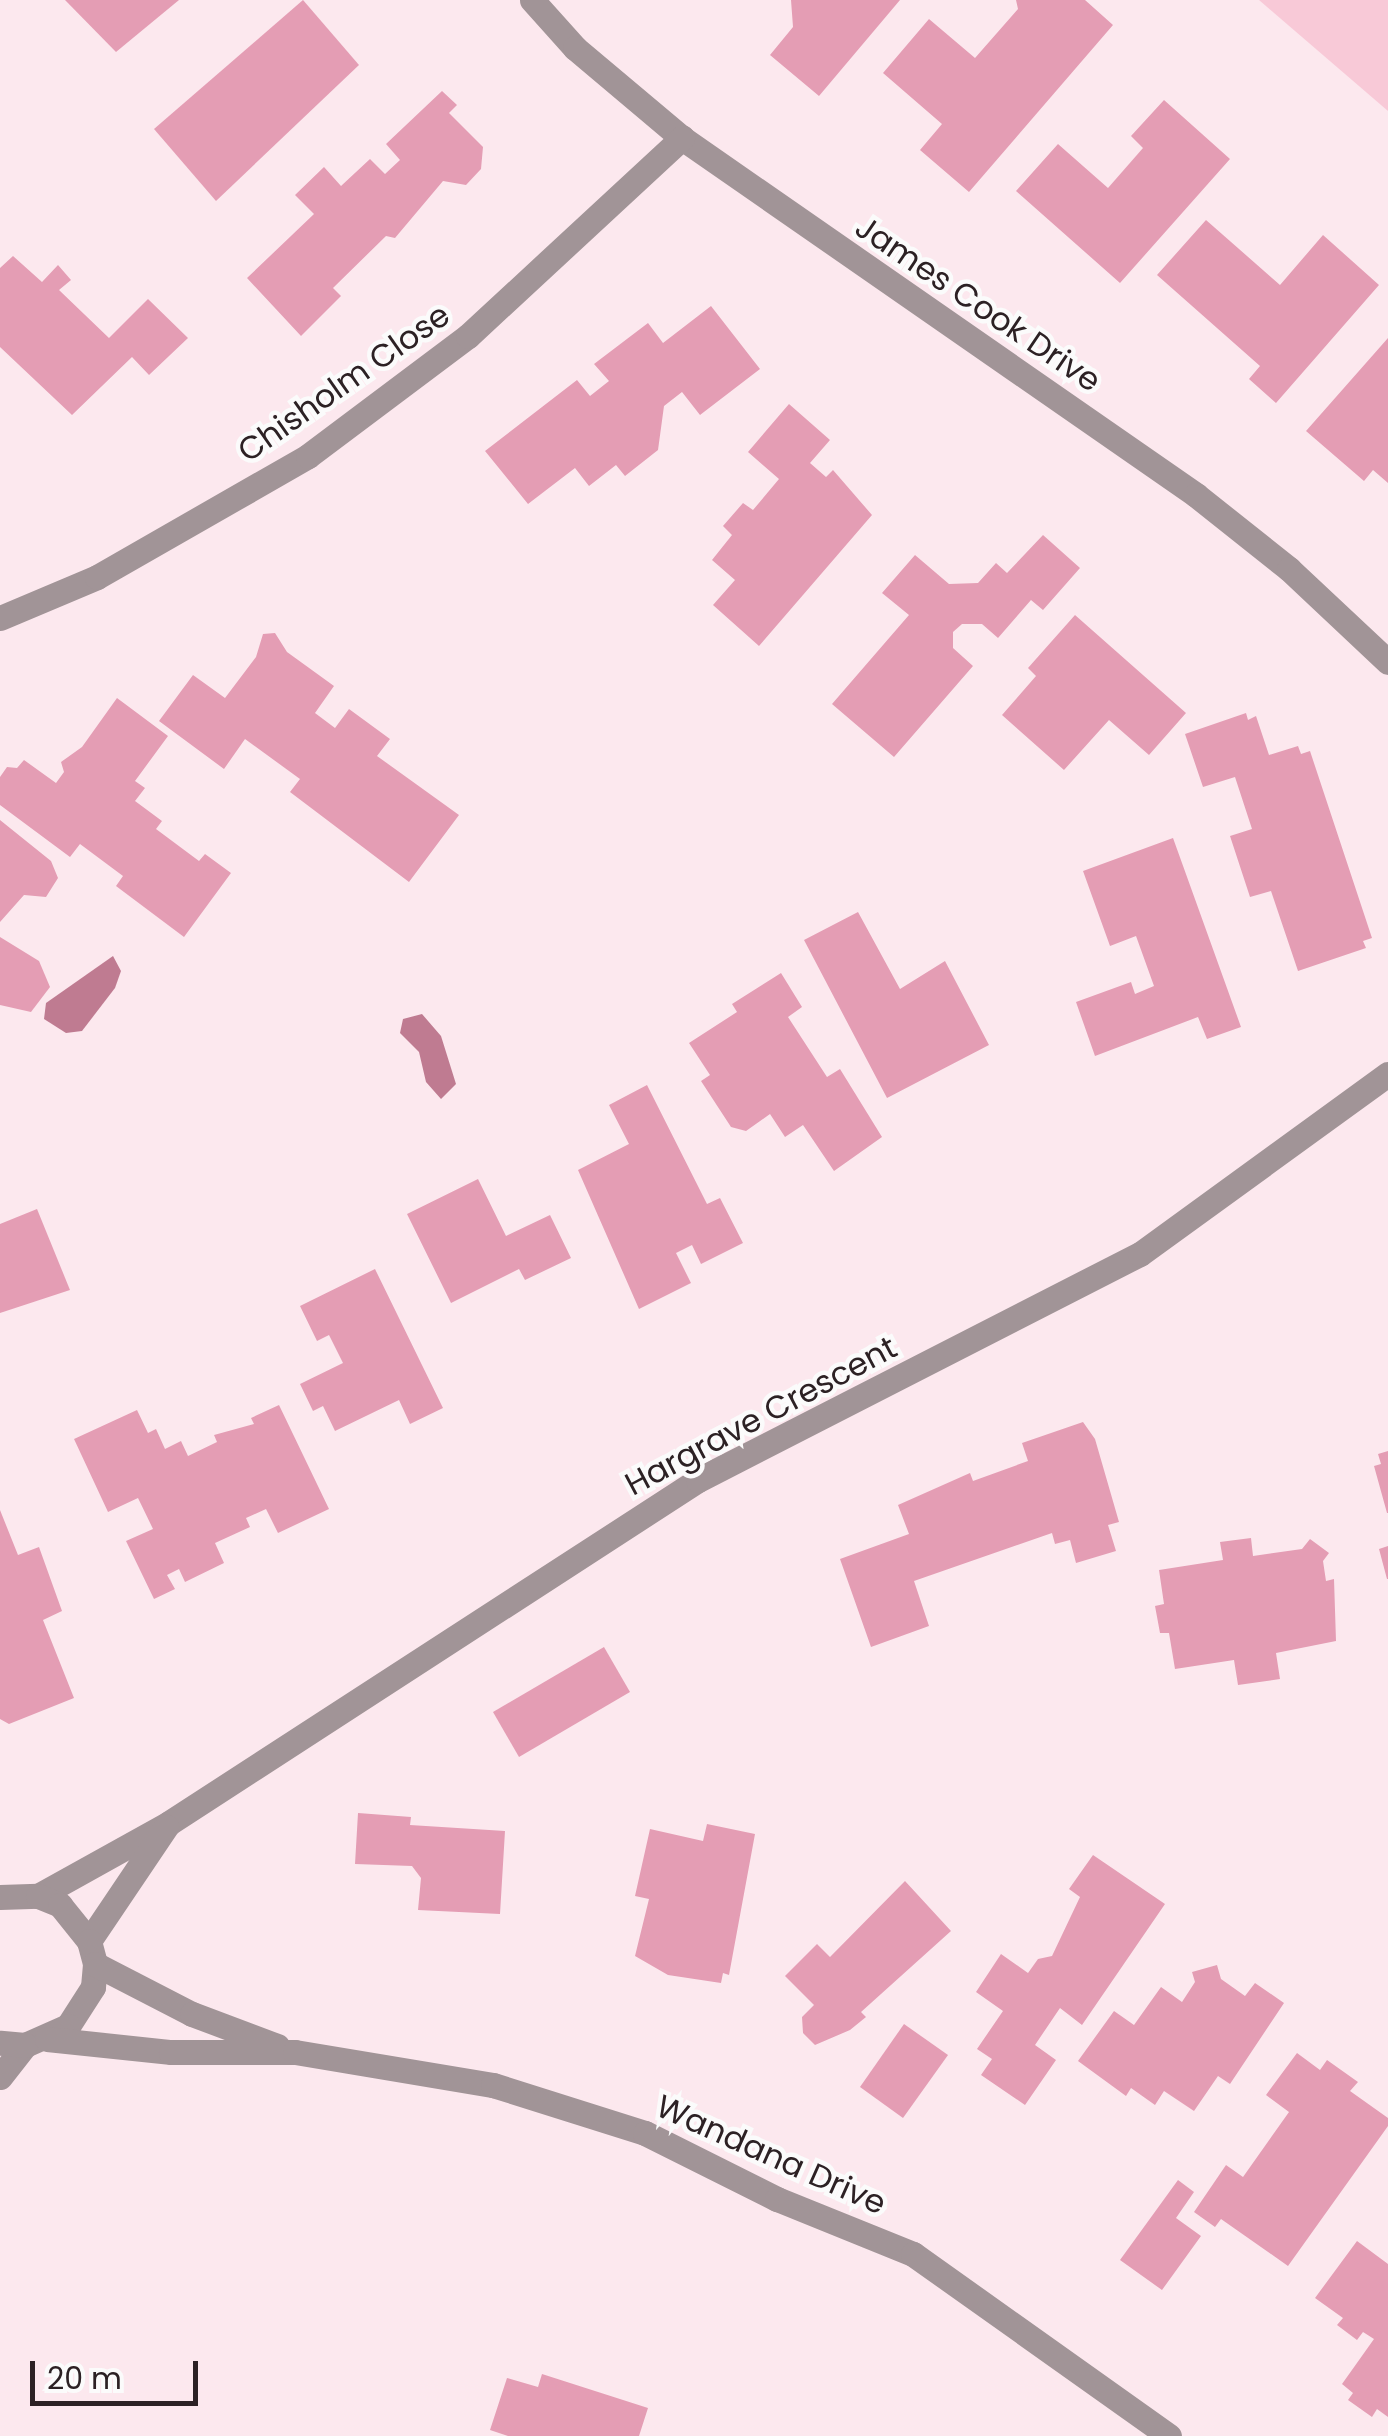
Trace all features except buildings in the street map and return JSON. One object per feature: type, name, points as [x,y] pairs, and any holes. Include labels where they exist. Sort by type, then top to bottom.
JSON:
[{"type":"street","name":"James Cook Drive","points":[[532,0],[575,48],[682,138],[1196,495],[1289,570],[1388,662]]},
{"type":"street","name":"Chisholm Close","points":[[0,618],[98,577],[308,456],[468,336],[682,138]]},
{"type":"street","name":"Hargrave Crescent","points":[[13,1893],[169,1823],[698,1480],[1140,1254],[1388,1074]]},
{"type":"street","name":"Hargrave Crescent","points":[[0,2077],[24,2042],[84,2009],[92,1952],[169,1823]]},
{"type":"street","points":[[13,1893],[60,1905],[92,1952]]},
{"type":"street","name":"Wandana Drive","points":[[92,1952],[192,2014],[294,2052]]},
{"type":"street","name":"Wandana Drive","points":[[24,2042],[171,2052],[294,2052],[493,2085],[645,2133],[777,2199],[913,2254],[1168,2436]]},
{"type":"shaded area","points":[[1259,0],[1388,0],[1388,111]]},
{"type":"shaded area","points":[[113,956],[121,971],[115,988],[82,1031],[66,1033],[44,1019],[46,1003]]},
{"type":"shaded area","points":[[422,1014],[441,1036],[456,1084],[441,1099],[426,1082],[419,1052],[400,1033],[403,1019]]}]
